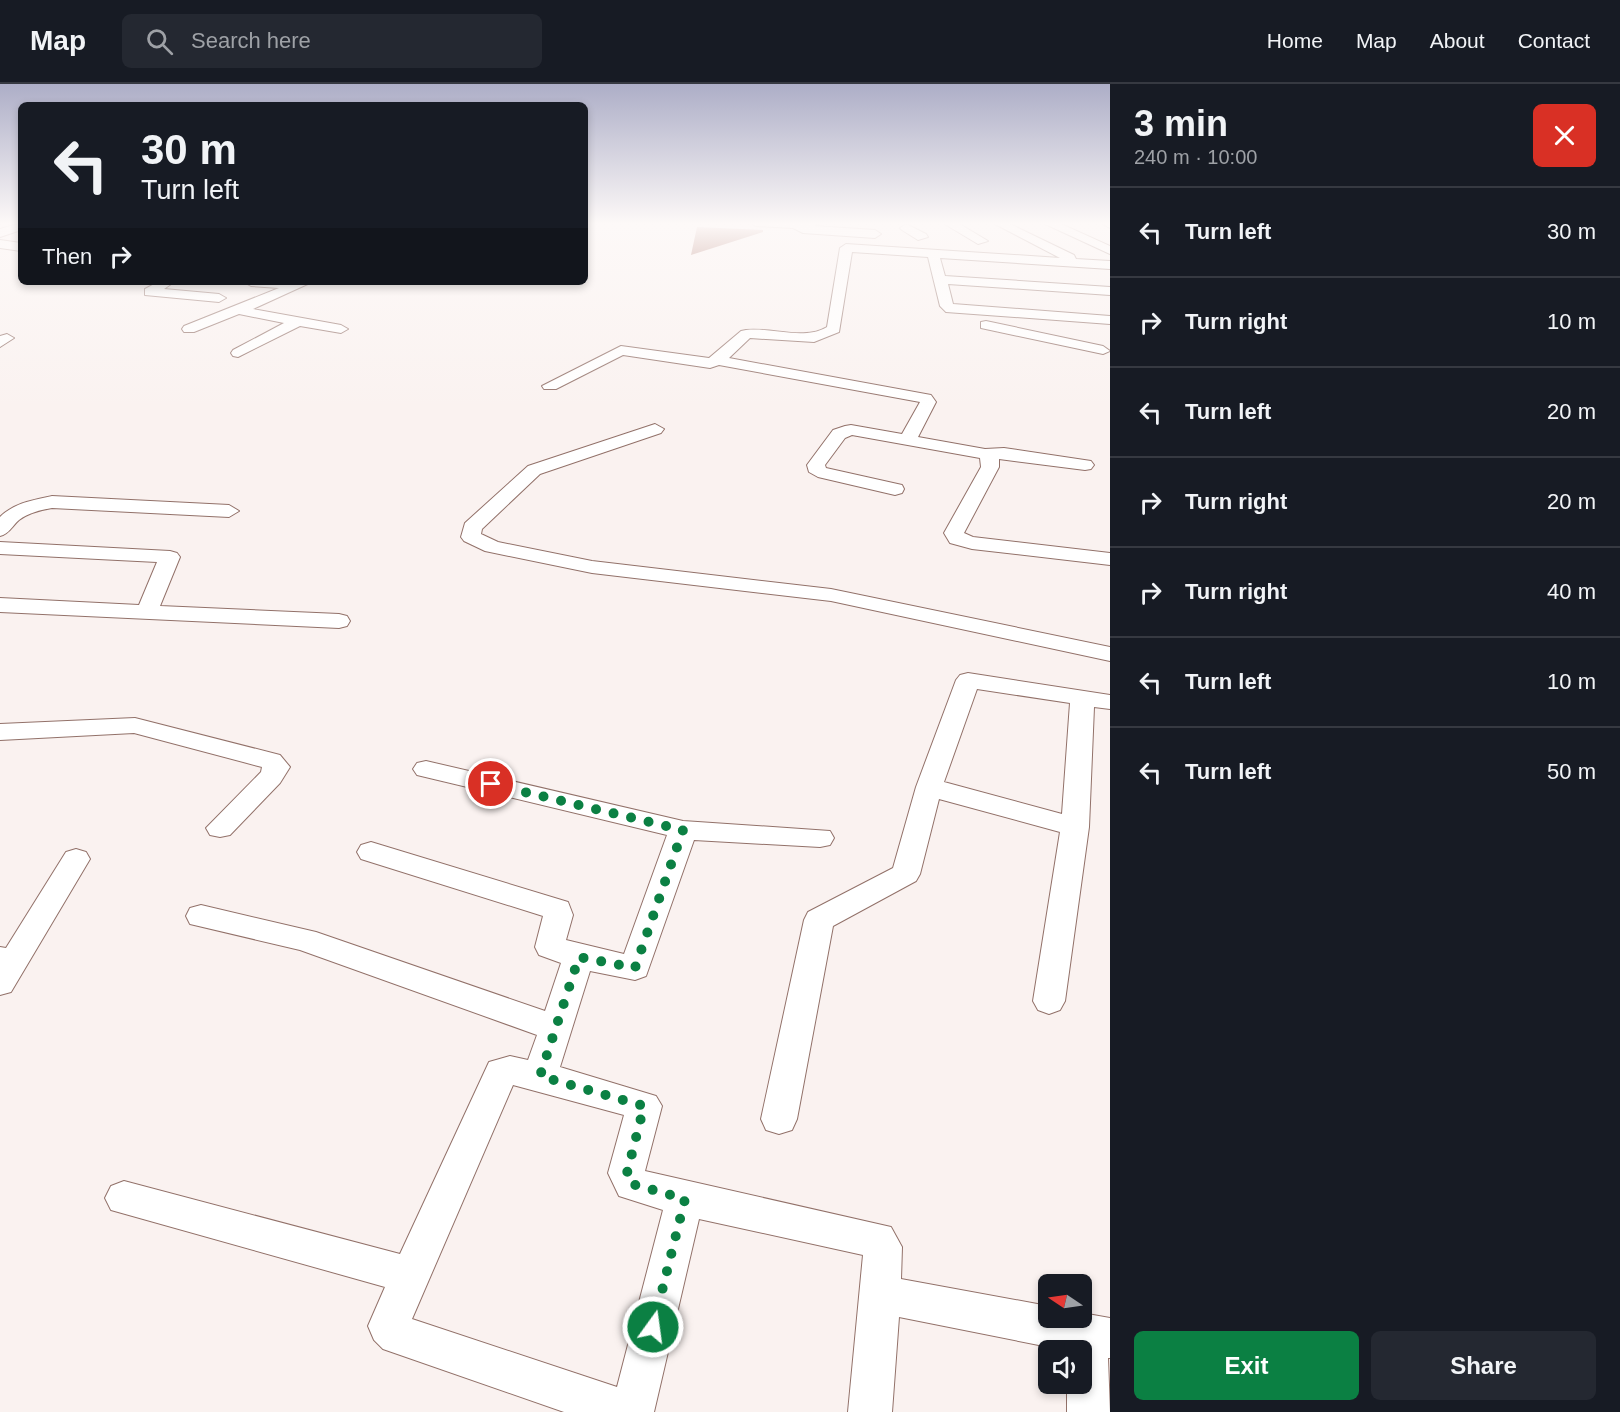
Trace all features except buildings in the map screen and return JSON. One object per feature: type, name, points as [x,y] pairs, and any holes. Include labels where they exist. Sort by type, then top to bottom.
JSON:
[{"type":"street","points":[[162,285],[150,292],[219,298]]},
{"type":"street","points":[[189,329],[299,285]]},
{"type":"street","points":[[718,360],[746,334],[812,338],[827,335],[834,329],[841,285]]},
{"type":"street","points":[[940,285],[947,306],[951,309],[1110,320]]},
{"type":"street","points":[[1024,285],[1110,291]]},
{"type":"street","points":[[951,309],[946,314],[950,318],[1103,350]]},
{"type":"street","points":[[238,310],[341,329]]},
{"type":"street","points":[[238,353],[298,321]]},
{"type":"street","points":[[550,386],[621,350],[704,363],[718,360],[925,398],[928,402],[908,439]]},
{"type":"street","points":[[656,429],[534,470],[487,512],[470,532],[471,537],[492,547],[592,567],[831,596],[1110,654]]},
{"type":"street","points":[[895,489],[818,472],[816,465],[839,435],[846,431],[908,439],[985,454],[1004,453],[1085,465]]},
{"type":"street","points":[[985,454],[990,457],[990,467],[954,533],[957,539],[972,543],[1110,559]]},
{"type":"street","points":[[0,530],[7,518],[28,506],[52,502],[229,511]]},
{"type":"street","points":[[0,548],[170,556],[147,612]]},
{"type":"street","points":[[0,605],[339,621]]},
{"type":"street","points":[[779,1119],[819,920],[906,874],[929,787],[968,680],[1110,702]]},
{"type":"street","points":[[1049,1001],[1075,827],[1082,698]]},
{"type":"street","points":[[0,732],[135,725],[271,761],[277,767],[271,777],[220,828]]},
{"type":"street","points":[[426,769],[683,830],[820,838]]},
{"type":"street","points":[[929,787],[1075,827]]},
{"type":"street","points":[[371,852],[557,910],[559,914],[549,945],[552,949],[635,968],[683,830]]},
{"type":"street","points":[[5,967],[76,859]]},
{"type":"street","points":[[201,916],[305,940],[555,1028]]},
{"type":"street","points":[[540,1076],[579,957]]},
{"type":"street","points":[[627,1412],[392,1332],[388,1326],[501,1072],[510,1070],[540,1076],[642,1104],[644,1108],[626,1177],[632,1184],[685,1199],[877,1240],[883,1247],[870,1412]]},
{"type":"street","points":[[124,1198],[409,1275]]},
{"type":"street","points":[[632,1412],[685,1199]]},
{"type":"street","points":[[881,1294],[1098,1336],[1089,1412]]},
{"type":"route","points":[[491,784],[683,830],[635,968],[579,957],[540,1076],[639,1102],[644,1106],[626,1173],[628,1182],[685,1199],[653,1327]]}]
